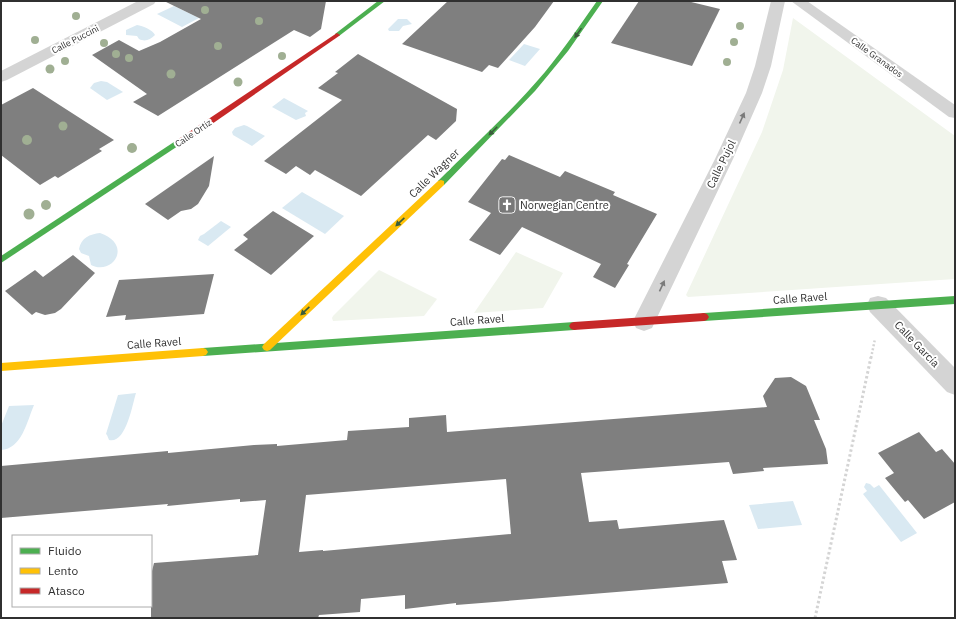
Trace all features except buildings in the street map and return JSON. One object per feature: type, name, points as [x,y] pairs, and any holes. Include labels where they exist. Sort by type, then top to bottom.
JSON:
[{"type":"street","name":"Calle Puccini","points":[[1,77],[150,1]]},
{"type":"street","name":"Calle Ortiz","points":[[1,260],[273,80],[334,38],[382,1]]},
{"type":"street","name":"Calle Wagner","points":[[267,347],[411,212],[505,120],[562,56],[600,1]]},
{"type":"street","name":"Calle Pujol","points":[[644,321],[724,159],[754,93],[763,66],[778,1]]},
{"type":"street","name":"Calle Granados","points":[[798,1],[955,113]]},
{"type":"street","name":"Calle Ravel","points":[[1,367],[267,347],[955,300]]},
{"type":"street","name":"Calle García","points":[[878,305],[955,384]]},
{"type":"path","points":[[814,618],[877,331]]},
{"type":"shaded area","points":[[174,6],[199,18],[182,27],[157,14]]},
{"type":"shaded area","points":[[793,18],[955,136],[955,279],[688,297],[686,295],[762,132],[783,70]]},
{"type":"shaded area","points":[[398,19],[407,19],[412,24],[403,26],[399,31],[389,31],[388,29]]},
{"type":"shaded area","points":[[137,25],[148,28],[155,35],[149,39],[141,40],[137,36],[126,35],[126,30]]},
{"type":"shaded area","points":[[524,44],[540,49],[525,66],[509,60]]},
{"type":"shaded area","points":[[101,81],[107,82],[123,92],[107,100],[90,88],[94,83]]},
{"type":"shaded area","points":[[284,98],[308,111],[305,113],[306,116],[296,120],[272,107]]},
{"type":"shaded area","points":[[244,125],[265,136],[252,146],[233,135],[232,132],[235,128]]},
{"type":"shaded area","points":[[302,192],[344,216],[325,234],[282,208]]},
{"type":"shaded area","points":[[221,221],[231,227],[208,246],[198,240],[200,236]]},
{"type":"shaded area","points":[[100,233],[110,238],[116,245],[118,251],[116,258],[112,263],[99,267],[91,265],[89,256],[81,253],[79,249],[86,237]]},
{"type":"shaded area","points":[[516,252],[563,273],[543,308],[474,313]]},
{"type":"shaded area","points":[[379,270],[437,299],[424,316],[333,321],[333,316]]},
{"type":"shaded area","points":[[136,393],[124,430],[115,440],[109,440],[106,434],[118,395]]},
{"type":"shaded area","points":[[34,405],[19,440],[14,445],[1,450],[1,426],[9,406]]},
{"type":"shaded area","points":[[866,483],[870,484],[874,488],[879,485],[917,533],[901,542],[863,494],[867,491],[864,487]]},
{"type":"shaded area","points":[[793,501],[802,525],[758,529],[749,505]]},
{"type":"traffic: fast","points":[[337,35],[382,1]]},
{"type":"traffic: fast","points":[[441,183],[503,121],[547,73],[600,1]]},
{"type":"traffic: fast","points":[[1,260],[180,142]]},
{"type":"traffic: fast","points":[[704,317],[955,300]]},
{"type":"traffic: fast","points":[[203,352],[574,326]]},
{"type":"traffic: slow","points":[[267,347],[441,183]]},
{"type":"traffic: slow","points":[[1,367],[203,352]]},
{"type":"traffic: jam","points":[[180,142],[337,35]]},
{"type":"traffic: jam","points":[[574,326],[704,317]]},
{"type":"place","name":"Norwegian Centre","points":[[507,205]]}]
